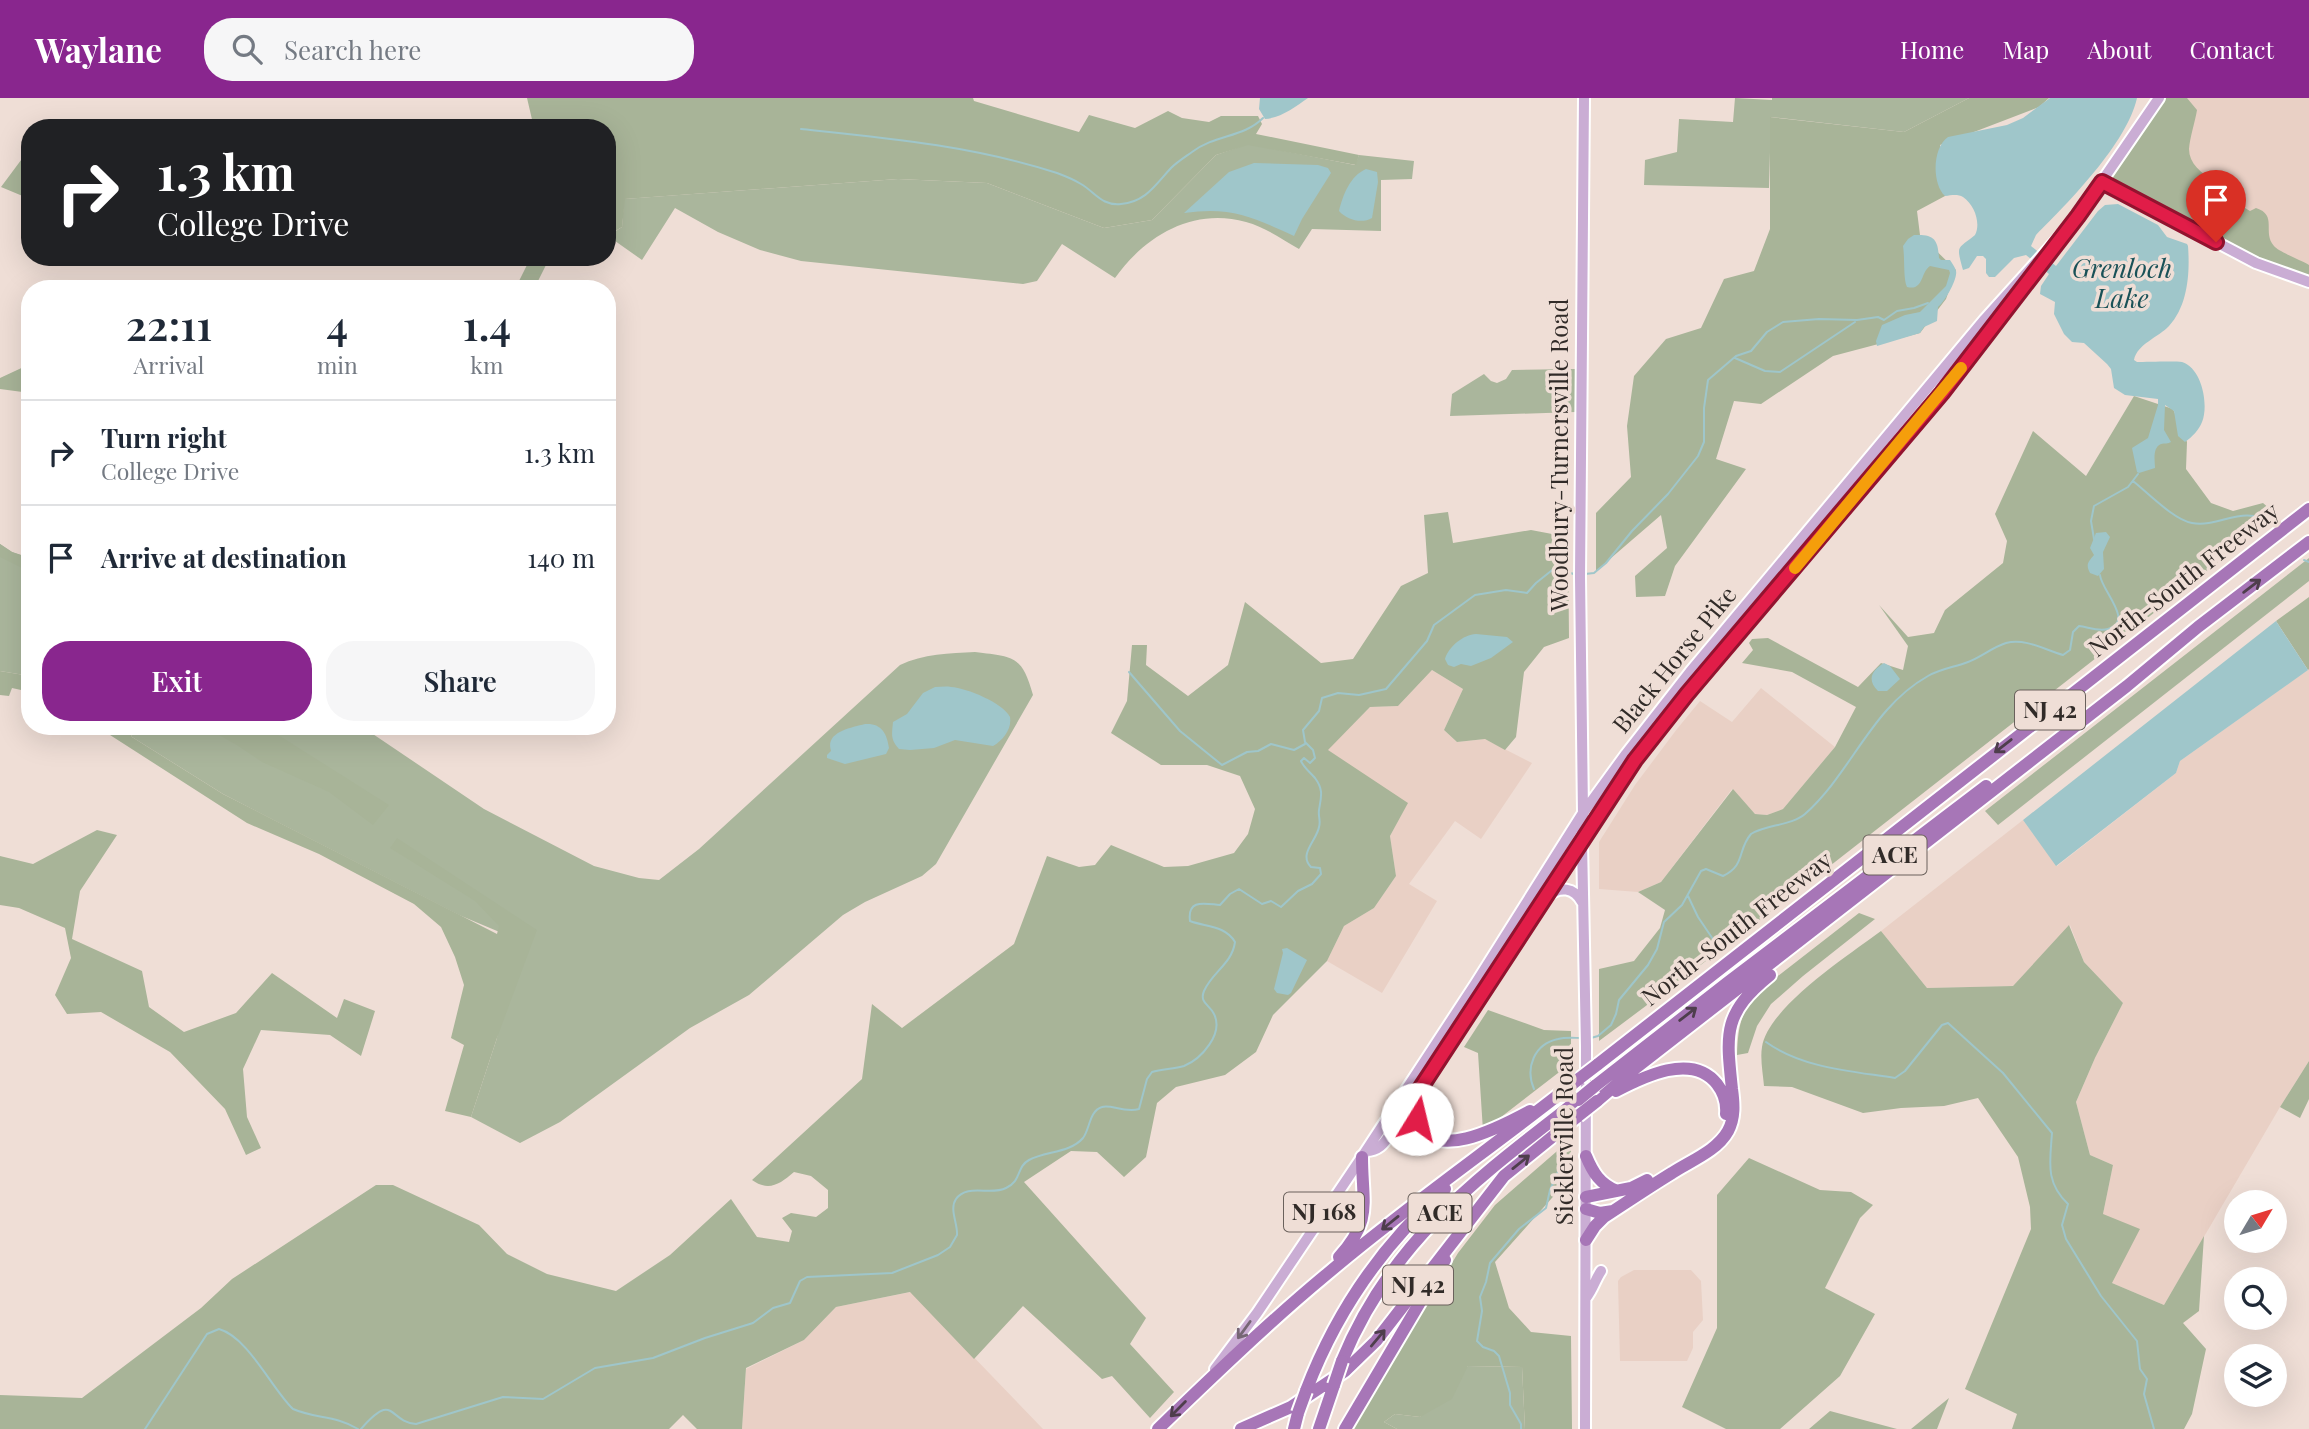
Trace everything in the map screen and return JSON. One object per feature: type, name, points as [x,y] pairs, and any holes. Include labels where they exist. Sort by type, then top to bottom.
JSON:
[{"type":"highway","name":"North-South Freeway","points":[[1198,1390],[1327,1273],[1442,1181],[1523,1124],[2309,509]]},
{"type":"highway","name":"North-South Freeway","points":[[1241,1429],[1291,1407],[1345,1371],[1376,1341],[1467,1220],[1504,1176],[1647,1059],[2309,542]]},
{"type":"highway","name":"ACE","points":[[1319,1429],[1350,1341],[1378,1290],[1429,1224],[1461,1193],[1727,983],[2198,627]]},
{"type":"highway","points":[[1586,1240],[1599,1221],[1708,1151],[1727,1133],[1734,1112],[1728,1042],[1734,1014],[1744,998],[1848,911],[1890,871]]},
{"type":"highway","points":[[1586,1203],[1637,1186],[1711,1138],[1722,1127],[1726,1110],[1726,1100],[1713,1079],[1703,1073],[1679,1069],[1646,1077],[1597,1101]]},
{"type":"highway","points":[[1416,1095],[1416,1112],[1420,1126],[1437,1140],[1452,1141],[1473,1138],[1514,1119],[1580,1078]]},
{"type":"highway","name":"ACE","points":[[1294,1429],[1306,1391],[1339,1318],[1386,1250],[1428,1204],[1523,1124]]},
{"type":"highway","points":[[1297,1300],[1356,1237],[1364,1210],[1364,1154]]},
{"type":"highway","points":[[1586,1156],[1597,1178],[1618,1191]]},
{"type":"highway","points":[[1586,1203],[1600,1213],[1613,1211]]},
{"type":"highway","points":[[1345,1429],[1467,1220]]},
{"type":"highway","name":"Black Horse Pike","points":[[1158,1429],[1198,1390]]},
{"type":"main road","name":"Woodbury-Turnersville Road","points":[[1581,842],[1584,98]]},
{"type":"main road","name":"Black Horse Pike","points":[[1481,986],[1583,813],[1690,673],[1990,323],[2064,232],[2159,98]]},
{"type":"main road","points":[[2102,182],[2256,263],[2309,282]]},
{"type":"main road","name":"Black Horse Pike","points":[[1198,1390],[1257,1313],[1364,1154],[1544,898],[1635,760],[1913,427],[1990,323]]},
{"type":"main road","name":"Sicklerville Road","points":[[1581,842],[1587,1298],[1585,1429]]},
{"type":"main road","points":[[1544,898],[1554,891],[1568,890],[1580,897],[1583,904]]},
{"type":"main road","name":"Black Horse Pike","points":[[1364,1154],[1380,1147],[1416,1095],[1430,1063]]},
{"type":"main road","points":[[1587,1298],[1601,1271]]},
{"type":"shaded area","points":[[2159,98],[2309,98],[2309,282],[2102,182]]},
{"type":"shaded area","points":[[2309,669],[2309,1061],[2231,1190],[2224,1190],[2224,1203],[2164,1305],[2112,1283],[2103,1214],[2113,1165],[2090,1155],[2076,1102],[2123,1003],[2084,962],[2070,925],[2013,986],[1927,988],[1881,931],[2023,820],[2057,866],[2176,773],[2180,761]]},
{"type":"shaded area","points":[[1432,670],[1463,689],[1444,730],[1457,742],[1485,739],[1532,763],[1481,839],[1455,821],[1409,884],[1437,901],[1382,993],[1327,961],[1344,926],[1374,908],[1396,876],[1390,836],[1407,804],[1327,750],[1370,707],[1398,706]]},
{"type":"shaded area","points":[[1761,688],[1835,747],[1783,809],[1767,815],[1755,814],[1732,789],[1661,882],[1638,892],[1599,889],[1599,842],[1635,785],[1677,729],[1700,701],[1732,722]]},
{"type":"shaded area","points":[[1634,1270],[1691,1270],[1701,1281],[1703,1320],[1693,1332],[1693,1348],[1687,1361],[1620,1361],[1618,1281]]},
{"type":"shaded area","points":[[911,1292],[1043,1429],[742,1429],[746,1369],[804,1340],[836,1307]]},
{"type":"green space","points":[[527,98],[973,98],[974,101],[1079,132],[1089,115],[1135,128],[1168,111],[1182,118],[1209,122],[1221,116],[1258,116],[1262,124],[1256,134],[1359,155],[1356,165],[1248,145],[1216,155],[1152,220],[1104,228],[987,183],[898,179],[625,199],[622,227],[616,231],[616,119],[532,119]]},
{"type":"green space","points":[[1735,98],[1969,98],[1904,132],[1771,117],[1769,188],[1644,185],[1645,160],[1677,152],[1679,119],[1733,122]]},
{"type":"green space","points":[[1969,98],[2049,98],[2039,107],[1940,145],[1945,196],[1917,211],[1920,235],[1956,270],[1946,299],[1920,333],[1833,356],[1761,404],[1734,401],[1716,459],[1746,469],[1675,566],[1665,596],[1636,597],[1635,576],[1667,548],[1661,515],[1596,571],[1596,513],[1631,477],[1627,426],[1634,376],[1666,339],[1701,328],[1724,279],[1754,271],[1770,229],[1770,117],[1904,132]]},
{"type":"green space","points":[[2159,98],[2187,98],[2197,110],[2189,149],[2191,159],[2205,175],[2241,201],[2245,208],[2250,211],[2256,208],[2263,211],[2268,219],[2269,235],[2274,246],[2309,265],[2309,281],[2284,275],[2102,182]]},
{"type":"green space","points":[[1248,144],[1355,165],[1359,155],[1414,161],[1412,179],[1381,180],[1381,231],[1312,229],[1299,249],[1267,230],[1246,222],[1226,218],[1189,222],[1156,238],[1141,249],[1115,278],[1062,244],[1037,281],[1023,284],[801,261],[760,250],[718,232],[675,208],[642,260],[616,242],[616,231],[622,227],[624,199],[898,179],[987,183],[1104,228],[1152,220],[1216,155]]},
{"type":"green space","points":[[21,160],[21,195],[1,187]]},
{"type":"green space","points":[[526,266],[546,266],[538,280],[520,280]]},
{"type":"green space","points":[[21,368],[21,392],[0,389],[0,378]]},
{"type":"green space","points":[[1575,369],[1575,412],[1450,416],[1452,394],[1484,374],[1497,383],[1506,379],[1512,370]]},
{"type":"green space","points":[[2134,396],[2173,409],[2187,442],[2186,469],[2211,503],[2233,511],[2263,503],[2278,516],[1758,922],[1599,1041],[1599,969],[1634,961],[1660,928],[1665,910],[1638,892],[1661,882],[1733,789],[1755,814],[1767,815],[1783,809],[1835,747],[1856,707],[1792,672],[1742,663],[1753,650],[1749,643],[1752,639],[1768,638],[1858,687],[1881,663],[1903,670],[1908,646],[1879,605],[1908,637],[1934,633],[1945,610],[2003,563],[2007,541],[1995,514],[2033,431],[2086,476]]},
{"type":"green space","points":[[1448,512],[1453,543],[1531,530],[1568,537],[1569,638],[1544,647],[1524,672],[1516,737],[1505,750],[1485,739],[1457,742],[1444,730],[1463,689],[1432,670],[1398,706],[1370,707],[1328,750],[1408,803],[1390,836],[1396,876],[1374,908],[1344,926],[1327,961],[1273,1015],[1256,1052],[1225,1075],[1176,1087],[1157,1103],[1146,1157],[1124,1177],[1097,1152],[1071,1151],[1024,1182],[1146,1318],[1130,1344],[1174,1392],[1150,1418],[1112,1376],[1102,1379],[1023,1306],[974,1359],[910,1292],[836,1307],[804,1340],[746,1368],[742,1429],[697,1429],[683,1415],[669,1429],[0,1429],[0,1395],[82,1398],[201,1308],[232,1279],[376,1185],[393,1185],[479,1225],[507,1254],[547,1274],[616,1291],[670,1255],[731,1199],[757,1237],[789,1242],[792,1231],[782,1218],[791,1213],[816,1217],[828,1208],[828,1190],[811,1176],[794,1172],[769,1186],[752,1180],[862,1079],[872,1004],[902,1028],[1014,944],[1047,856],[1079,867],[1095,865],[1111,845],[1164,867],[1188,866],[1234,853],[1248,834],[1255,809],[1240,776],[1207,765],[1161,765],[1111,733],[1127,701],[1132,645],[1147,645],[1146,665],[1188,696],[1228,665],[1245,602],[1321,663],[1353,659],[1401,586],[1428,573],[1424,515]]},
{"type":"green space","points":[[0,544],[21,555],[21,674],[0,671]]},
{"type":"green space","points":[[0,544],[21,555],[21,568],[0,557]]},
{"type":"green space","points":[[2309,558],[2309,581],[1998,825],[1985,811]]},
{"type":"green space","points":[[2309,597],[2309,669],[2308,670],[2276,621]]},
{"type":"green space","points":[[975,652],[1015,660],[1025,672],[1033,695],[936,864],[922,876],[843,915],[749,995],[690,1028],[560,1122],[520,1143],[471,1117],[497,1038],[509,936],[459,915],[223,794],[131,735],[374,735],[484,809],[594,866],[639,878],[659,880],[699,849],[900,665],[927,656]]},
{"type":"green space","points":[[0,671],[21,674],[21,690],[12,688],[9,696],[0,695]]},
{"type":"green space","points":[[110,735],[131,735],[223,794],[497,934],[499,926],[475,901],[390,848],[397,838],[537,930],[471,1117],[445,1111],[464,1045],[451,1038],[464,985],[441,927],[414,904],[319,854],[247,823]]},
{"type":"green space","points":[[219,735],[278,735],[389,805],[373,825],[329,792],[262,762]]},
{"type":"green space","points":[[97,830],[117,835],[80,891],[72,939],[142,971],[149,1007],[184,1032],[236,1013],[272,973],[337,1018],[344,999],[375,1011],[361,1056],[330,1035],[261,1030],[243,1069],[247,1117],[261,1148],[246,1155],[225,1109],[170,1052],[101,1012],[67,1014],[55,995],[71,958],[65,928],[19,908],[0,905],[0,856],[33,864]]},
{"type":"green space","points":[[1859,913],[1875,919],[1771,1004],[1757,1026],[1748,1053],[1737,1055],[1741,1022],[1756,993]]},
{"type":"green space","points":[[2069,925],[2084,962],[2123,1003],[2076,1102],[2090,1155],[2113,1165],[2103,1214],[2140,1229],[2112,1283],[2164,1305],[2204,1236],[2199,1311],[2183,1323],[2206,1349],[2192,1414],[2184,1429],[2012,1429],[2017,1414],[1965,1389],[2031,1229],[2030,1207],[2018,1157],[1978,1098],[1944,1106],[1863,1113],[1792,1087],[1764,1086],[1762,1047],[1779,1015],[1812,983],[1881,931],[1927,988],[2013,986]]},
{"type":"green space","points":[[1488,1010],[1544,1030],[1571,1031],[1571,1063],[1483,1131],[1478,1053],[1464,1047]]},
{"type":"green space","points":[[2309,1061],[2309,1099],[2300,1118],[2280,1107]]},
{"type":"green space","points":[[1571,1139],[1571,1193],[1559,1190],[1495,1262],[1509,1308],[1531,1332],[1571,1336],[1572,1429],[1525,1429],[1522,1367],[1468,1366],[1452,1399],[1420,1417],[1395,1414],[1384,1422],[1397,1429],[1352,1429],[1458,1253],[1495,1205]]},
{"type":"green space","points":[[1749,1158],[1820,1190],[1851,1192],[1873,1205],[1860,1218],[1825,1288],[1875,1314],[1840,1376],[1780,1429],[1726,1429],[1682,1407],[1717,1328],[1717,1195]]},
{"type":"green space","points":[[1468,1366],[1522,1367],[1525,1429],[1397,1429],[1384,1422],[1395,1414],[1420,1417]]},
{"type":"green space","points":[[1949,1398],[1937,1429],[1911,1429]]},
{"type":"green space","points":[[1830,1411],[1897,1429],[1809,1429]]},
{"type":"water","points":[[1260,98],[1308,98],[1282,114],[1265,119],[1259,109]]},
{"type":"water","name":"Grenloch Lake","points":[[2050,98],[2137,98],[2122,134],[2080,189],[2036,235],[2031,246],[2056,266],[2098,211],[2105,205],[2118,204],[2158,225],[2167,237],[2188,246],[2188,278],[2180,308],[2169,326],[2139,349],[2134,360],[2182,362],[2189,366],[2195,372],[2202,388],[2204,415],[2199,428],[2185,442],[2178,436],[2174,411],[2165,405],[2164,430],[2171,442],[2156,448],[2155,468],[2139,473],[2132,448],[2148,438],[2158,399],[2125,395],[2114,388],[2111,369],[2107,364],[2084,343],[2072,342],[2064,334],[2054,314],[2055,302],[2040,294],[2041,286],[2049,274],[2026,255],[2014,258],[1995,277],[1989,277],[1986,273],[1986,259],[1983,256],[1977,256],[1969,268],[1963,270],[1959,251],[1977,231],[1976,215],[1963,197],[1945,196],[1936,175],[1939,149],[1948,137],[2007,125],[2023,118]]},
{"type":"water","points":[[1254,163],[1318,165],[1328,168],[1331,173],[1294,236],[1266,223],[1228,212],[1184,213],[1229,172]]},
{"type":"water","points":[[1366,169],[1377,172],[1372,218],[1355,220],[1339,211],[1351,181]]},
{"type":"water","points":[[1914,235],[1934,239],[1939,258],[1950,260],[1954,267],[1955,279],[1938,307],[1937,321],[1924,327],[1920,333],[1877,346],[1876,341],[1882,325],[1920,312],[1946,286],[1949,270],[1930,266],[1919,284],[1912,288],[1907,287],[1903,246]]},
{"type":"water","points":[[2106,532],[2110,537],[2103,552],[2104,569],[2098,576],[2090,573],[2088,567],[2094,555],[2090,548],[2096,533]]},
{"type":"water","points":[[2276,621],[2308,670],[2180,761],[2176,773],[2056,866],[2023,820]]},
{"type":"water","points":[[1476,634],[1507,637],[1513,642],[1491,658],[1471,666],[1448,665],[1445,659],[1453,646],[1466,636]]},
{"type":"water","points":[[1884,663],[1890,666],[1900,679],[1887,691],[1878,691],[1872,683],[1872,676]]},
{"type":"water","points":[[935,687],[966,690],[1000,707],[1010,717],[1006,734],[993,746],[955,740],[934,748],[899,749],[893,739],[893,722],[907,714],[923,693]]},
{"type":"water","points":[[865,724],[876,725],[883,730],[889,748],[886,754],[845,764],[827,758],[835,735]]},
{"type":"water","points":[[1287,948],[1307,960],[1288,995],[1277,993],[1274,989],[1282,949]]},
{"type":"waterway","points":[[801,129],[930,144],[994,156],[1060,174],[1081,184],[1104,201],[1121,204],[1144,196],[1173,166],[1201,146],[1247,129],[1263,118]]},
{"type":"waterway","points":[[1585,574],[1594,573],[1606,563],[1698,456],[1704,442],[1704,408],[1708,380],[1736,356],[1751,351],[1767,332],[1783,322],[1878,317],[1884,320],[1897,311],[1928,303]]},
{"type":"waterway","points":[[1735,358],[1765,371],[1780,372],[1855,322]]},
{"type":"waterway","points":[[2094,539],[2091,521],[2094,506],[2128,487],[2138,474]]},
{"type":"waterway","points":[[2133,481],[2169,512],[2185,521],[2203,524],[2251,516],[2273,524]]},
{"type":"waterway","points":[[2304,560],[2309,562]]},
{"type":"waterway","points":[[361,1429],[380,1411],[386,1410],[416,1424],[503,1397],[543,1399],[595,1368],[653,1358],[753,1323],[773,1308],[790,1303],[800,1281],[807,1277],[892,1273],[938,1255],[950,1247],[957,1235],[954,1203],[961,1194],[1000,1190],[1011,1185],[1022,1166],[1029,1160],[1078,1143],[1095,1112],[1102,1107],[1139,1109],[1147,1079],[1152,1072],[1191,1063],[1209,1045],[1216,1030],[1216,1022],[1214,1014],[1204,1001],[1204,991],[1230,956],[1235,942],[1220,929],[1190,921],[1191,909],[1199,904],[1220,905],[1239,889],[1262,904],[1271,901],[1281,907],[1321,874],[1320,868],[1311,867],[1306,857],[1320,825],[1321,790],[1301,761],[1304,758],[1310,763],[1315,758],[1313,750],[1305,742],[1303,730],[1319,711],[1322,698],[1338,693],[1359,695],[1386,689],[1427,641],[1434,625],[1475,595],[1506,590],[1527,593],[1556,567],[1576,575]]},
{"type":"waterway","points":[[1591,1038],[1598,1036],[1611,1025],[1619,1000],[1648,965],[1657,949],[1664,922],[1682,905],[1701,871],[1706,869],[1723,876],[1735,867],[1751,834],[1793,821],[1805,814],[1836,779],[1891,705],[1908,689],[1928,676],[1968,662],[2006,643],[2028,643],[2063,655],[2070,650],[2073,632],[2079,626],[2101,630],[2115,625],[2118,613],[2100,575]]},
{"type":"waterway","points":[[1129,672],[1180,731],[1222,765],[1247,752],[1258,751],[1271,744],[1294,750],[1305,744]]},
{"type":"waterway","points":[[1688,896],[1698,917],[1721,951]]},
{"type":"waterway","points":[[1766,1042],[1780,1051],[1811,1063],[1895,1078],[1905,1071],[1942,1025],[1948,1023],[2003,1073],[2052,1133],[2052,1180],[2068,1204],[2062,1225],[2066,1239],[2101,1296],[2137,1341],[2140,1369],[2147,1379],[2144,1394],[2154,1429]]},
{"type":"waterway","points":[[1534,1089],[1531,1065],[1537,1051],[1558,1039],[1582,1038]]},
{"type":"waterway","points":[[1521,1429],[1510,1405],[1510,1393],[1499,1356],[1477,1341],[1482,1311],[1480,1297],[1490,1263],[1519,1229],[1546,1208],[1550,1190],[1561,1165],[1558,1152]]},
{"type":"waterway","points":[[145,1429],[207,1334],[219,1329],[240,1342],[293,1409],[341,1421],[358,1429]]},
{"type":"slow traffic","points":[[1795,568],[1961,368]]},
{"type":"route","points":[[1417,1119],[1416,1095],[1635,760],[1687,694],[1942,393],[2102,182],[2216,242]]}]
